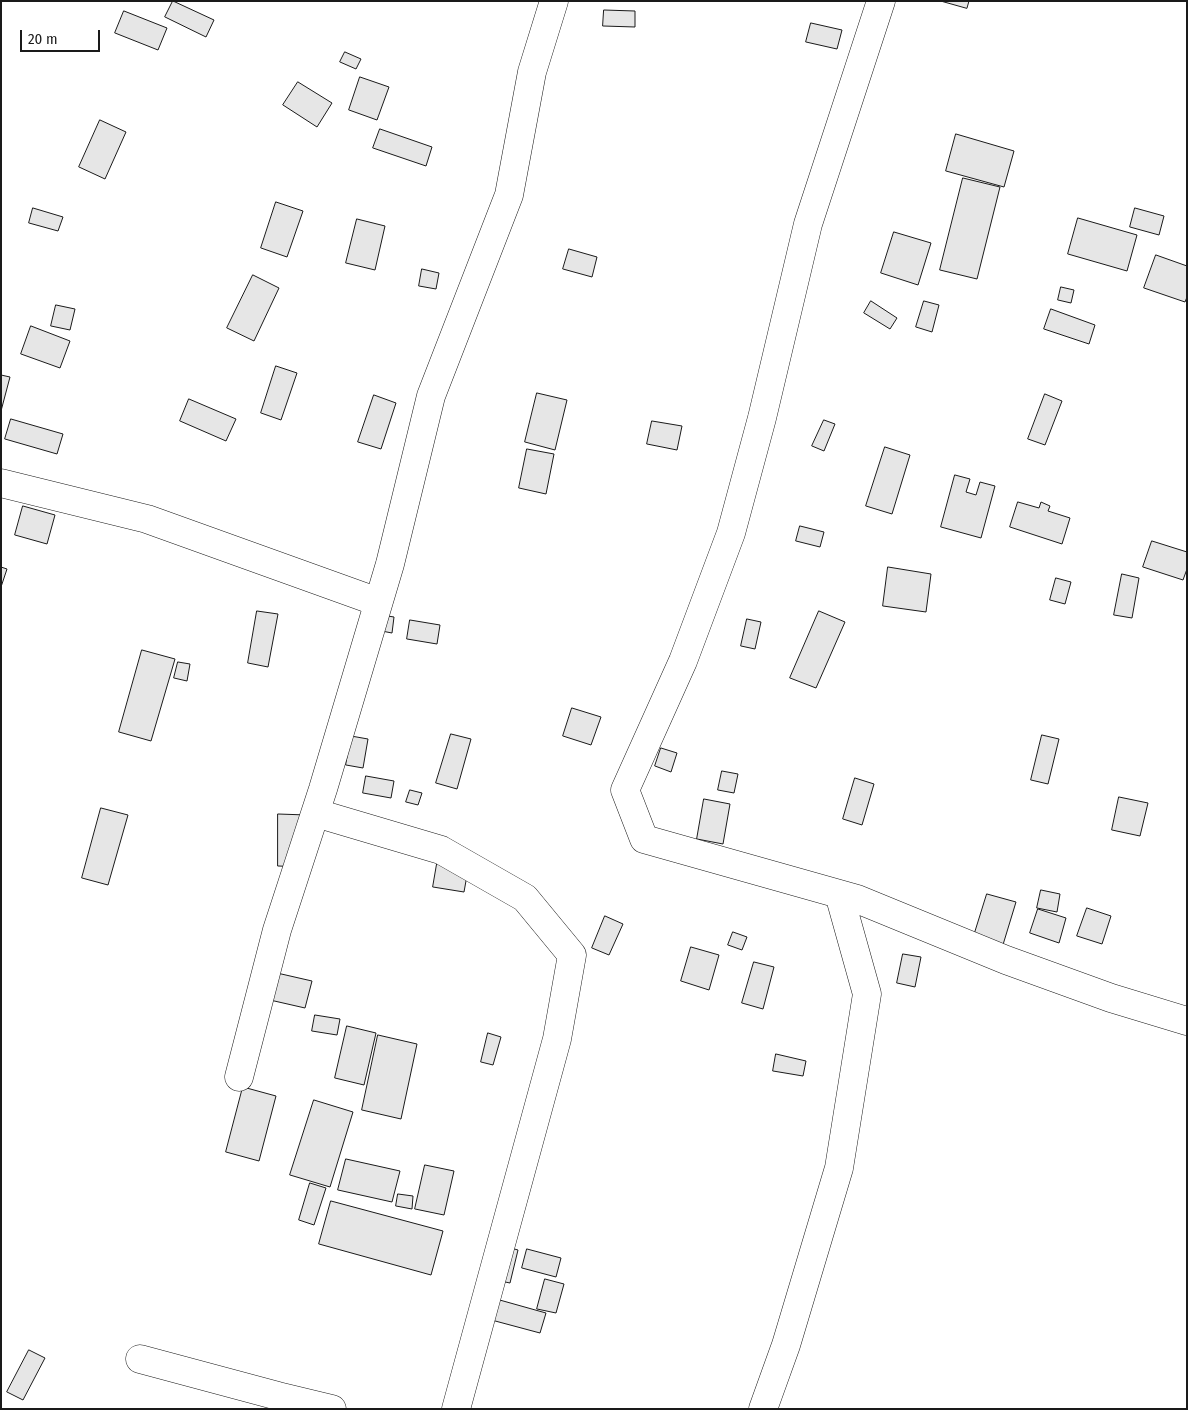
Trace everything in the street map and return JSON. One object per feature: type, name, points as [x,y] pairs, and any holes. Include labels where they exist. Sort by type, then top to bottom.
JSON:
[{"type":"street","points":[[239,1077],[277,930],[316,813],[390,564],[431,396],[509,195],[532,72],[554,1]]},
{"type":"street","points":[[880,1],[808,224],[762,418],[731,533],[683,661],[625,790],[644,839],[857,899],[1006,960],[1111,998],[1187,1021]]},
{"type":"street","points":[[1,483],[147,519],[378,602]]},
{"type":"street","points":[[316,813],[441,850],[525,898],[572,955],[557,1039],[456,1409]]},
{"type":"street","points":[[763,1409],[786,1345],[839,1168],[868,994],[839,894]]},
{"type":"street","points":[[140,1358],[332,1409]]},
{"type":"building","points":[[173,1],[214,20],[206,37],[165,17]]},
{"type":"building","points":[[941,1],[969,1],[967,8]]},
{"type":"building","points":[[604,10],[635,11],[635,27],[603,26]]},
{"type":"building","points":[[124,11],[167,28],[158,50],[115,33]]},
{"type":"building","points":[[811,23],[842,30],[837,49],[806,42]]},
{"type":"building","points":[[345,52],[361,59],[356,69],[340,62]]},
{"type":"building","points":[[360,77],[389,87],[377,120],[349,110]]},
{"type":"building","points":[[298,82],[332,103],[317,127],[283,105]]},
{"type":"building","points":[[100,120],[126,132],[105,179],[79,167]]},
{"type":"building","points":[[380,129],[432,147],[426,166],[373,148]]},
{"type":"building","points":[[956,134],[1014,151],[1004,187],[946,171]]},
{"type":"building","points":[[963,178],[1000,187],[977,279],[940,270]]},
{"type":"building","points":[[276,202],[303,211],[287,257],[261,248]]},
{"type":"building","points":[[33,208],[63,217],[58,231],[29,223]]},
{"type":"building","points":[[1135,208],[1164,216],[1159,235],[1130,227]]},
{"type":"building","points":[[1078,218],[1137,235],[1127,271],[1068,254]]},
{"type":"building","points":[[357,219],[385,226],[375,270],[346,263]]},
{"type":"building","points":[[894,232],[931,243],[918,285],[881,273]]},
{"type":"building","points":[[569,249],[597,257],[592,277],[563,269]]},
{"type":"building","points":[[1156,255],[1187,266],[1187,297],[1185,302],[1144,288]]},
{"type":"building","points":[[422,269],[439,273],[436,289],[419,286]]},
{"type":"building","points":[[253,275],[279,288],[254,341],[227,328]]},
{"type":"building","points":[[1061,287],[1074,290],[1071,303],[1058,300]]},
{"type":"building","points":[[871,301],[897,318],[890,329],[864,313]]},
{"type":"building","points":[[924,301],[939,305],[932,332],[916,327]]},
{"type":"building","points":[[56,305],[75,309],[70,330],[51,326]]},
{"type":"building","points":[[1051,309],[1095,325],[1089,344],[1044,329]]},
{"type":"building","points":[[31,326],[70,341],[60,368],[21,354]]},
{"type":"building","points":[[276,366],[297,373],[281,420],[261,413]]},
{"type":"building","points":[[1,375],[10,377],[1,411]]},
{"type":"building","points":[[537,393],[567,400],[555,450],[525,442]]},
{"type":"building","points":[[1045,394],[1062,401],[1045,445],[1028,439]]},
{"type":"building","points":[[374,395],[396,403],[381,449],[358,442]]},
{"type":"building","points":[[189,399],[236,419],[226,441],[180,421]]},
{"type":"building","points":[[11,419],[63,434],[57,454],[5,439]]},
{"type":"building","points":[[824,420],[835,424],[824,451],[812,446]]},
{"type":"building","points":[[652,421],[682,426],[677,450],[647,444]]},
{"type":"building","points":[[885,447],[910,455],[892,514],[866,506]]},
{"type":"building","points":[[527,449],[554,454],[546,494],[519,488]]},
{"type":"building","points":[[955,475],[970,479],[966,492],[976,495],[980,482],[995,486],[981,538],[941,527]]},
{"type":"building","points":[[1018,502],[1039,508],[1041,502],[1050,506],[1048,511],[1070,518],[1062,544],[1010,527]]},
{"type":"building","points":[[23,506],[55,515],[47,544],[15,535]]},
{"type":"building","points":[[800,526],[824,532],[820,547],[796,541]]},
{"type":"building","points":[[1152,541],[1187,552],[1187,569],[1183,580],[1143,567]]},
{"type":"building","points":[[1,567],[7,569],[1,587]]},
{"type":"building","points":[[888,567],[931,574],[926,612],[883,606]]},
{"type":"building","points":[[1122,574],[1139,578],[1132,618],[1114,615]]},
{"type":"building","points":[[1056,578],[1071,582],[1065,604],[1050,600]]},
{"type":"building","points":[[257,611],[278,614],[268,667],[248,663]]},
{"type":"building","points":[[819,611],[845,622],[816,688],[790,678]]},
{"type":"building","points":[[369,613],[394,617],[392,633],[366,628]]},
{"type":"building","points":[[747,619],[761,622],[755,649],[741,646]]},
{"type":"building","points":[[410,620],[440,625],[437,644],[407,639]]},
{"type":"building","points":[[142,650],[175,659],[151,741],[119,732]]},
{"type":"building","points":[[178,662],[190,664],[187,681],[174,678]]},
{"type":"building","points":[[572,708],[601,717],[591,745],[563,736]]},
{"type":"building","points":[[451,734],[471,739],[457,789],[436,783]]},
{"type":"building","points":[[1042,735],[1059,739],[1048,784],[1031,780]]},
{"type":"building","points":[[351,736],[368,739],[363,768],[346,765]]},
{"type":"building","points":[[661,748],[677,753],[671,772],[655,766]]},
{"type":"building","points":[[722,771],[738,774],[734,793],[718,790]]},
{"type":"building","points":[[366,776],[394,781],[391,798],[363,793]]},
{"type":"building","points":[[855,778],[874,784],[862,825],[843,819]]},
{"type":"building","points":[[410,790],[422,793],[418,805],[406,802]]},
{"type":"building","points":[[1119,797],[1148,803],[1140,836],[1112,830]]},
{"type":"building","points":[[704,799],[730,804],[723,844],[697,839]]},
{"type":"building","points":[[101,808],[128,815],[108,885],[82,878]]},
{"type":"building","points":[[278,814],[307,815],[307,867],[278,866]]},
{"type":"building","points":[[438,858],[469,864],[464,892],[433,887]]},
{"type":"building","points":[[1041,890],[1060,894],[1057,912],[1037,908]]},
{"type":"building","points":[[987,894],[1016,902],[1002,948],[973,939]]},
{"type":"building","points":[[1087,908],[1111,916],[1102,944],[1077,936]]},
{"type":"building","points":[[1038,909],[1066,918],[1059,943],[1030,933]]},
{"type":"building","points":[[605,916],[623,924],[609,955],[592,948]]},
{"type":"building","points":[[733,932],[747,937],[742,950],[728,945]]},
{"type":"building","points":[[691,947],[719,955],[709,990],[681,981]]},
{"type":"building","points":[[903,954],[921,957],[915,987],[897,983]]},
{"type":"building","points":[[754,962],[774,967],[763,1009],[742,1003]]},
{"type":"building","points":[[277,973],[312,981],[305,1008],[270,1000]]},
{"type":"building","points":[[315,1015],[340,1019],[337,1035],[312,1031]]},
{"type":"building","points":[[347,1026],[376,1033],[364,1085],[335,1078]]},
{"type":"building","points":[[488,1033],[501,1037],[493,1065],[481,1062]]},
{"type":"building","points":[[378,1035],[417,1044],[401,1119],[362,1110]]},
{"type":"building","points":[[776,1054],[806,1061],[803,1076],[773,1071]]},
{"type":"building","points":[[243,1087],[276,1096],[259,1161],[226,1152]]},
{"type":"building","points":[[314,1100],[353,1112],[330,1187],[290,1175]]},
{"type":"building","points":[[346,1159],[400,1171],[392,1202],[338,1190]]},
{"type":"building","points":[[425,1165],[454,1171],[444,1215],[415,1209]]},
{"type":"building","points":[[310,1183],[326,1188],[314,1225],[299,1220]]},
{"type":"building","points":[[398,1194],[413,1196],[412,1209],[396,1206]]},
{"type":"building","points":[[331,1201],[443,1231],[431,1275],[319,1244]]},
{"type":"building","points":[[504,1246],[518,1250],[510,1283],[496,1280]]},
{"type":"building","points":[[527,1249],[561,1258],[556,1277],[522,1268]]},
{"type":"building","points":[[545,1279],[564,1284],[556,1313],[537,1309]]},
{"type":"building","points":[[489,1297],[546,1313],[540,1333],[484,1318]]},
{"type":"building","points":[[29,1350],[45,1358],[23,1400],[7,1392]]}]
